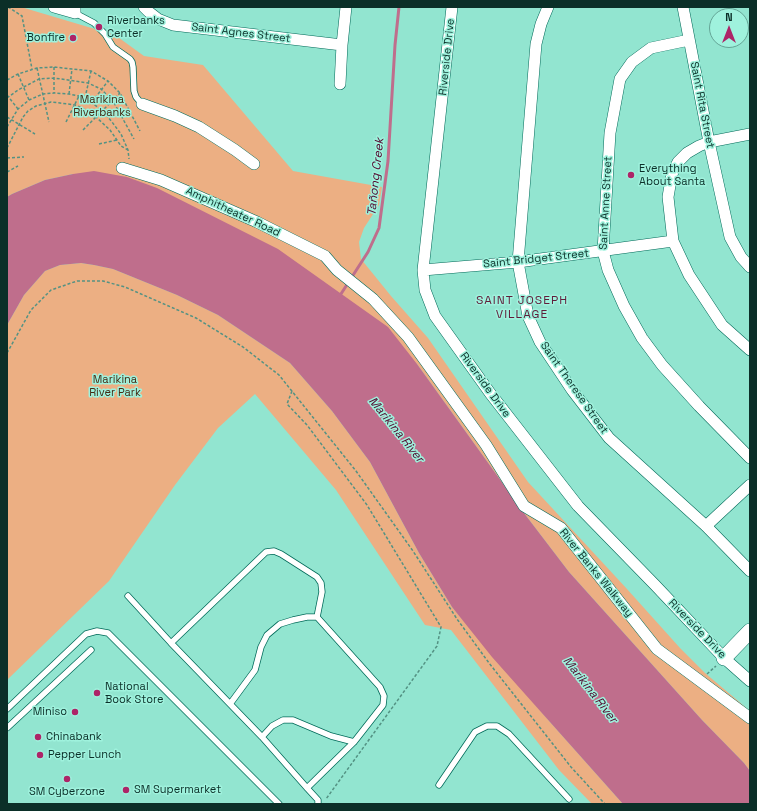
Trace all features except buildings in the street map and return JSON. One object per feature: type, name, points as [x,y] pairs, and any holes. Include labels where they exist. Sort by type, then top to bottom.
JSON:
[{"type":"street","points":[[54,7],[75,10]]},
{"type":"street","name":"Saint Agnes Street","points":[[144,7],[158,18],[172,25],[342,45]]},
{"type":"street","points":[[340,84],[346,7]]},
{"type":"street","name":"Riverside Drive","points":[[452,7],[423,270],[425,290],[435,316],[490,393],[578,506],[724,658],[750,681]]},
{"type":"street","name":"Saint Therese Street","points":[[548,7],[541,24],[536,44],[518,262],[528,316],[540,342],[572,390],[609,438],[706,526],[750,571]]},
{"type":"street","name":"Saint Rita Street","points":[[683,7],[709,142],[730,237],[741,257],[750,267]]},
{"type":"street","name":"Saint Anne Street","points":[[689,40],[651,48],[632,62],[620,79],[610,133],[603,251],[614,285],[642,338],[662,365],[699,406],[750,458]]},
{"type":"street","points":[[142,104],[175,116],[199,127],[254,164]]},
{"type":"street","points":[[750,134],[709,142],[687,153],[678,162],[672,174],[668,197],[672,241],[688,275],[722,325],[750,350]]},
{"type":"street","name":"Amphitheater Road","points":[[127,169],[161,180],[257,222],[325,256],[337,270],[373,299]]},
{"type":"street","name":"Saint Bridget Street","points":[[423,270],[518,262],[672,241]]},
{"type":"street","name":"River Banks Walkway","points":[[373,299],[408,337],[486,445],[524,506],[561,528],[657,649],[750,718]]},
{"type":"street","points":[[706,526],[750,484]]},
{"type":"street","points":[[724,658],[750,631]]},
{"type":"lane","points":[[75,10],[94,23],[106,34],[113,47],[130,58],[133,67],[134,92],[142,104]]},
{"type":"lane","points":[[171,642],[266,552],[274,551],[282,554],[317,577],[321,583],[322,592],[317,617]]},
{"type":"lane","points":[[128,596],[262,737],[318,800],[318,804]]},
{"type":"lane","points":[[230,704],[255,670],[261,647],[267,635],[280,624],[307,617],[317,617],[380,686],[384,696],[383,705],[354,742],[307,788]]},
{"type":"lane","points":[[7,709],[86,634],[97,631],[108,633],[279,804]]},
{"type":"lane","points":[[7,728],[92,650]]},
{"type":"lane","points":[[262,737],[272,726],[283,720],[292,720],[331,736],[354,742]]},
{"type":"lane","points":[[439,785],[475,732],[487,726],[497,726],[509,734],[569,799]]},
{"type":"path","points":[[8,7],[22,16],[32,69]]},
{"type":"path","points":[[54,67],[54,93]]},
{"type":"path","points":[[7,80],[18,74],[37,68],[54,67],[91,72],[108,81],[120,93],[140,131]]},
{"type":"path","points":[[37,68],[49,122]]},
{"type":"path","points":[[69,94],[72,69]]},
{"type":"path","points":[[85,98],[91,72]]},
{"type":"path","points":[[18,74],[29,100]]},
{"type":"path","points":[[18,108],[7,97],[39,79],[54,78],[88,83],[101,89],[112,101],[134,139]]},
{"type":"path","points":[[92,102],[108,81]]},
{"type":"path","points":[[83,130],[120,93]]},
{"type":"path","points":[[7,127],[18,108],[29,100],[43,94],[69,94],[85,98],[102,111],[121,134],[128,150],[129,161],[127,169]]},
{"type":"path","points":[[66,122],[79,96]]},
{"type":"path","points":[[7,148],[23,117],[28,111],[36,106],[51,102],[60,102],[75,105],[96,117],[110,130],[121,146],[128,150]]},
{"type":"path","points":[[7,116],[35,134]]},
{"type":"path","points":[[100,144],[117,140]]},
{"type":"path","points":[[7,158],[24,157]]},
{"type":"path","points":[[7,172],[18,166]]},
{"type":"path","points":[[7,353],[32,310],[51,290],[77,281],[102,281],[125,287],[196,318],[249,351],[280,375],[356,471],[413,551],[457,619],[489,663],[571,767],[605,804]]},
{"type":"path","points":[[292,391],[287,404],[306,425],[367,505],[441,627],[436,646],[323,804]]},
{"type":"path","points":[[700,681],[724,658]]},
{"type":"green space","name":"Marikina Riverbanks","points":[[7,7],[21,7],[115,35],[144,56],[203,65],[293,171],[382,187],[379,205],[364,228],[359,242],[361,259],[428,338],[528,482],[680,648],[705,673],[750,711],[750,771],[569,572],[527,517],[417,364],[73,174],[45,180],[7,197]]},
{"type":"green space","name":"Marikina River Park","points":[[81,263],[113,269],[177,295],[218,315],[290,363],[332,411],[370,462],[419,553],[452,607],[550,722],[623,804],[592,804],[559,770],[451,630],[425,625],[336,490],[255,394],[218,428],[175,485],[109,581],[7,680],[7,325],[24,295],[45,271],[60,265]]},
{"type":"water","name":"Marikina River","points":[[94,171],[127,177],[157,188],[278,249],[388,327],[417,364],[527,517],[569,572],[702,720],[744,763],[750,771],[750,804],[623,804],[492,657],[452,607],[419,553],[370,462],[332,411],[290,363],[218,315],[177,295],[113,269],[81,263],[60,265],[45,271],[24,295],[7,325],[7,197],[45,180]]},
{"type":"waterway","name":"Tañong Creek","points":[[339,297],[368,252],[379,228],[388,161],[395,45],[399,7]]},
{"type":"place","name":"Riverbanks Center","points":[[99,27]]},
{"type":"place","name":"Bonfire","points":[[73,38]]},
{"type":"place","name":"Everything About Santa","points":[[631,175]]},
{"type":"place","name":"National Book Store","points":[[97,693]]},
{"type":"place","name":"Miniso","points":[[75,712]]},
{"type":"place","name":"Chinabank","points":[[38,737]]},
{"type":"place","name":"Pepper Lunch","points":[[40,755]]},
{"type":"place","name":"SM Cyberzone","points":[[67,779]]},
{"type":"place","name":"SM Supermarket","points":[[126,790]]},
{"type":"district","name":"SAINT JOSEPH VILLAGE","points":[[522,308]]}]
